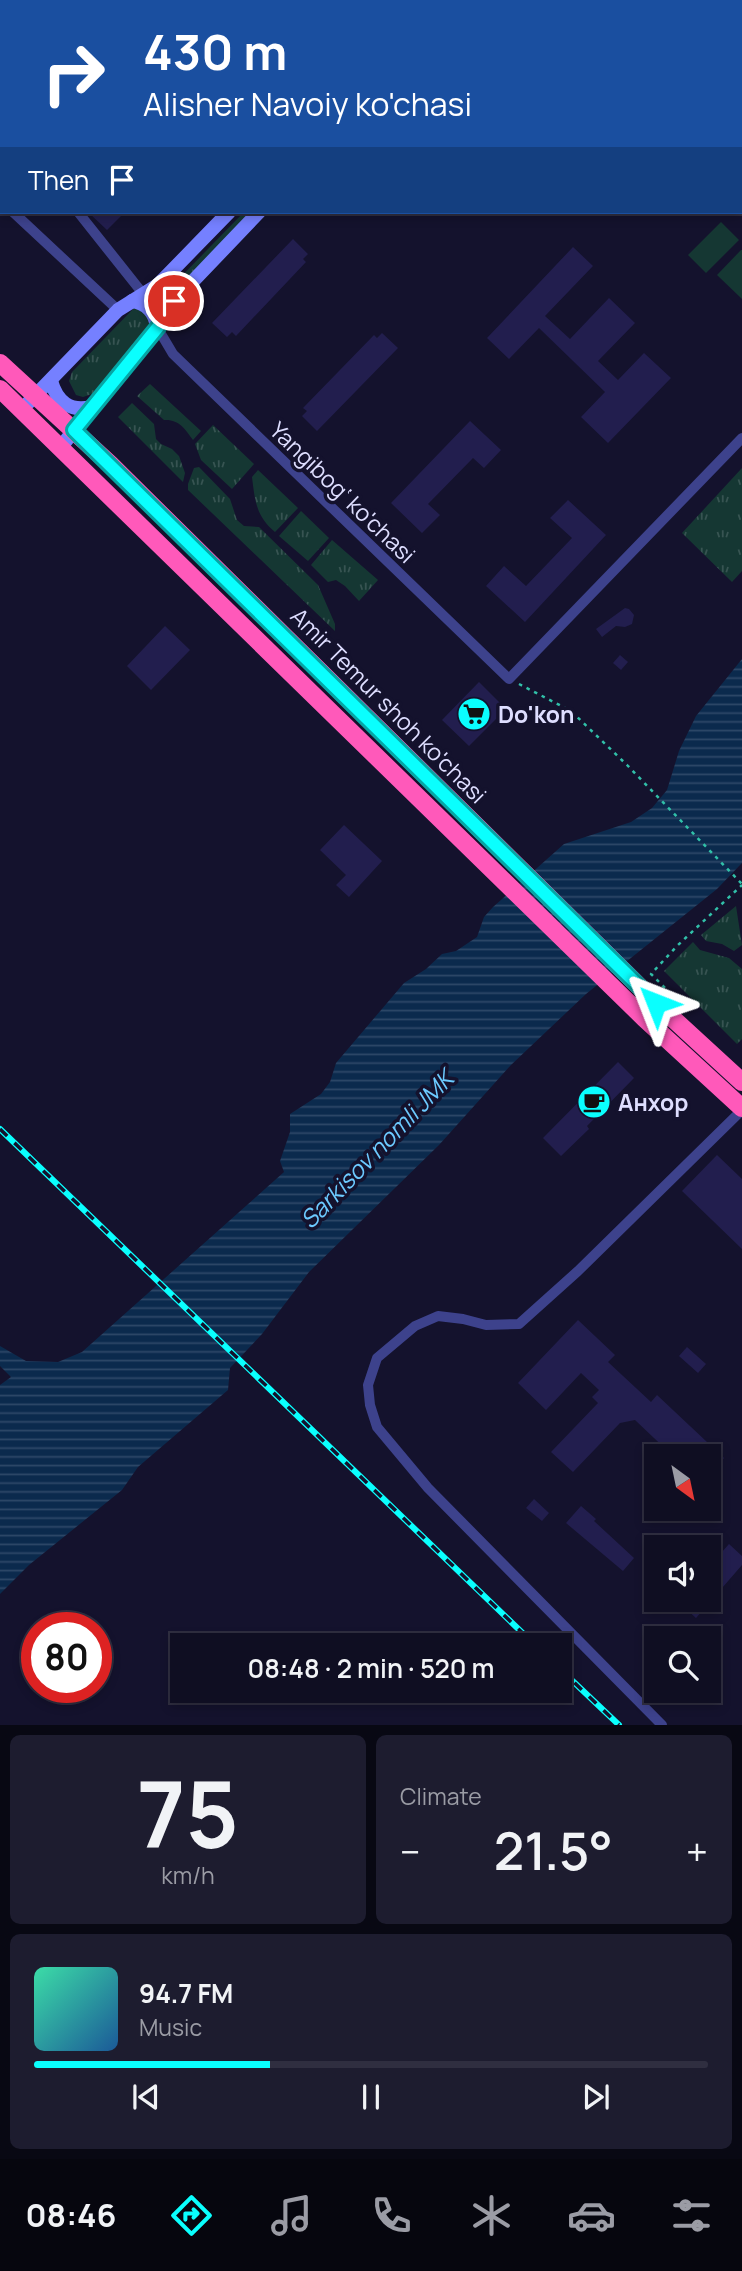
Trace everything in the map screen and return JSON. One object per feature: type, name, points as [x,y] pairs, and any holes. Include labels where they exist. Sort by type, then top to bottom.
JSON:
[{"type":"highway","name":"Amir Temur shoh ko'chasi","points":[[0,363],[74,430],[656,1003],[741,1078]]},
{"type":"highway","name":"Amir Temur shoh ko'chasi","points":[[0,389],[485,864],[742,1109]]},
{"type":"street","points":[[15,214],[118,310]]},
{"type":"street","points":[[79,214],[141,303],[149,308],[156,318],[158,327]]},
{"type":"street","points":[[22,410],[118,310],[158,285],[227,214]]},
{"type":"street","points":[[60,448],[158,327],[174,301],[257,214]]},
{"type":"street","name":"Yangibog‘ ko'chasi","points":[[158,327],[173,354],[509,679]]},
{"type":"street","points":[[51,381],[54,390],[72,408],[91,407]]},
{"type":"street","points":[[509,679],[742,438]]},
{"type":"street","points":[[662,1725],[413,1470],[377,1427],[370,1405],[368,1385],[377,1358],[415,1326],[438,1316],[486,1325],[519,1324],[578,1271],[742,1109]]},
{"type":"path","points":[[509,679],[571,711],[741,883],[651,974],[678,1001]]},
{"type":"green space","points":[[242,214],[249,214],[175,291],[171,287]]},
{"type":"green space","points":[[721,222],[739,240],[706,273],[688,255]]},
{"type":"green space","points":[[742,250],[742,299],[717,275]]},
{"type":"green space","points":[[146,305],[156,328],[92,394],[83,397],[76,395],[69,381],[72,372],[134,308]]},
{"type":"green space","points":[[150,384],[201,431],[193,440],[181,426],[174,421],[164,420],[137,396]]},
{"type":"green space","points":[[132,403],[154,424],[156,439],[179,456],[185,473],[183,482],[118,417]]},
{"type":"green space","points":[[213,425],[254,464],[232,489],[201,460],[195,444]]},
{"type":"green space","points":[[199,467],[230,499],[237,520],[244,526],[259,527],[318,585],[335,624],[335,631],[188,490],[194,468]]},
{"type":"green space","points":[[742,468],[742,571],[732,582],[682,533]]},
{"type":"green space","points":[[258,470],[298,508],[275,532],[260,514],[256,501],[252,477]]},
{"type":"green space","points":[[301,511],[329,538],[308,561],[279,536]]},
{"type":"green space","points":[[332,540],[378,580],[359,601],[345,586],[336,580],[328,582],[311,565]]},
{"type":"green space","points":[[736,906],[742,945],[734,951],[722,944],[706,941],[701,935]]},
{"type":"green space","points":[[693,942],[700,950],[729,958],[742,969],[742,1039],[737,1044],[664,971]]},
{"type":"water","name":"Sarkisov nomli JMK","points":[[742,659],[742,863],[717,889],[586,994],[511,1065],[439,1145],[309,1272],[262,1334],[230,1368],[228,1390],[138,1467],[122,1490],[29,1565],[0,1594],[0,1385],[11,1377],[0,1366],[0,1346],[26,1361],[58,1362],[82,1352],[284,1172],[280,1161],[290,1132],[290,1114],[321,1094],[330,1082],[336,1063],[404,983],[426,969],[442,954],[456,951],[477,937],[484,917],[493,907],[564,844],[631,822],[652,808],[667,790],[679,751],[696,716]]},
{"type":"building","points":[[90,214],[123,214],[107,230]]},
{"type":"building","points":[[293,239],[308,254],[303,259],[306,262],[236,336],[232,332],[227,337],[212,323]]},
{"type":"building","points":[[573,247],[593,266],[545,316],[570,339],[609,298],[635,323],[598,361],[618,380],[644,353],[671,378],[608,443],[581,417],[605,392],[539,328],[509,359],[487,338]]},
{"type":"building","points":[[382,333],[398,348],[317,431],[302,416],[307,411],[303,408],[374,335],[377,338]]},
{"type":"building","points":[[470,421],[501,450],[484,468],[473,458],[428,504],[440,515],[422,533],[391,503]]},
{"type":"building","points":[[568,500],[606,535],[525,622],[486,586],[504,566],[526,586],[572,538],[550,518]]},
{"type":"building","points":[[625,608],[634,615],[632,624],[625,627],[616,626],[602,637],[596,629]]},
{"type":"building","points":[[165,626],[190,650],[151,690],[127,666]]},
{"type":"building","points":[[620,655],[628,662],[621,670],[613,663]]},
{"type":"building","name":"Do'kon","points":[[479,682],[506,709],[469,746],[442,720]]},
{"type":"building","points":[[344,825],[382,861],[349,897],[336,885],[346,875],[320,850]]},
{"type":"building","name":"Анхор","points":[[618,1062],[634,1078],[561,1156],[543,1138]]},
{"type":"building","points":[[717,1155],[742,1179],[742,1249],[682,1191]]},
{"type":"building","points":[[578,1320],[615,1355],[608,1362],[651,1402],[657,1395],[709,1444],[660,1444],[635,1420],[620,1423],[573,1472],[551,1452],[598,1403],[592,1397],[599,1390],[581,1373],[546,1410],[518,1383]]},
{"type":"building","points":[[687,1347],[706,1364],[698,1373],[679,1356]]},
{"type":"building","points":[[534,1499],[549,1513],[542,1521],[526,1508]]},
{"type":"building","points":[[581,1506],[634,1558],[623,1571],[566,1523]]},
{"type":"building","points":[[729,1544],[742,1556],[742,1565],[721,1589],[721,1553]]},
{"type":"building","points":[[690,1612],[701,1612],[696,1618]]},
{"type":"railway","points":[[0,1129],[523,1633]]},
{"type":"railway","points":[[572,1680],[619,1725]]},
{"type":"place","name":"Do'kon","points":[[474,714]]},
{"type":"place","name":"Анхор","points":[[594,1102]]},
{"type":"route","points":[[174,301],[158,327],[74,430],[656,1003]]}]
